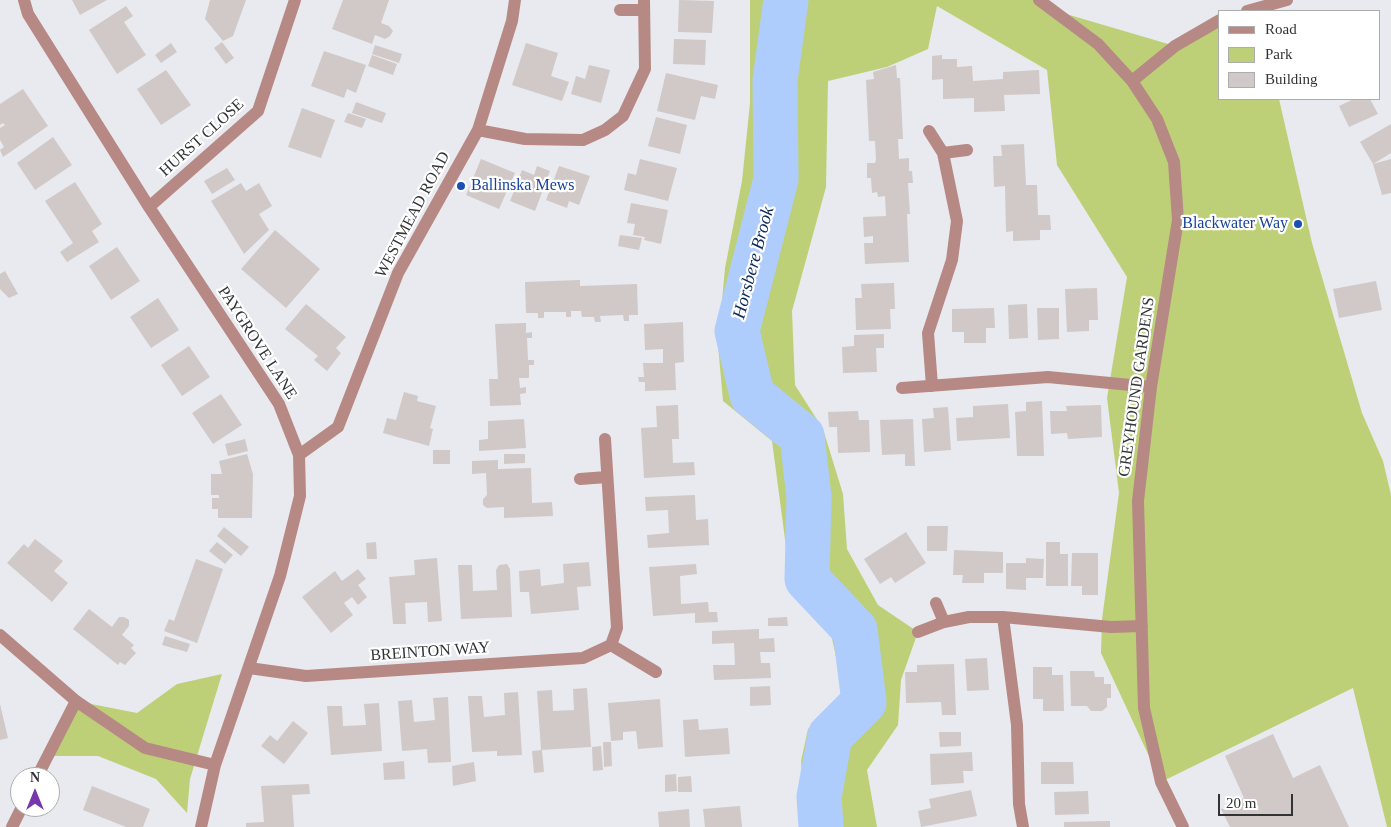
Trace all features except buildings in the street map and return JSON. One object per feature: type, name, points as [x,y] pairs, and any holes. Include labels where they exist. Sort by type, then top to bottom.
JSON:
[{"type":"street","name":"PAYGROVE LANE","points":[[24,0],[34,22],[149,207],[279,404],[299,455],[300,496],[280,576],[215,765],[202,827]]},
{"type":"street","name":"HURST CLOSE","points":[[149,207],[258,111],[295,0]]},
{"type":"street","name":"WESTMEAD ROAD","points":[[299,455],[338,427],[398,273],[478,130],[512,21],[515,0]]},
{"type":"street","name":"GREYHOUND GARDENS","points":[[1039,0],[1098,44],[1132,81],[1157,119],[1174,162],[1178,220],[1151,387],[1138,501],[1144,708],[1161,782],[1183,827]]},
{"type":"street","points":[[1254,6],[1287,0]]},
{"type":"street","points":[[478,130],[525,140],[583,140],[605,130],[623,116],[645,69],[644,5],[620,10]]},
{"type":"street","points":[[1132,81],[1175,46],[1218,21]]},
{"type":"street","points":[[929,131],[943,153],[957,221],[952,260],[928,333],[932,386]]},
{"type":"street","points":[[943,153],[967,150]]},
{"type":"street","points":[[902,388],[1048,377],[1151,387]]},
{"type":"street","points":[[605,440],[617,628],[611,645],[656,672]]},
{"type":"street","points":[[580,479],[607,477]]},
{"type":"street","points":[[936,602],[944,622]]},
{"type":"street","points":[[918,632],[944,622],[969,617],[1003,617],[1112,627],[1142,626]]},
{"type":"street","points":[[1003,617],[1017,725],[1019,804],[1023,827]]},
{"type":"street","points":[[0,635],[76,701],[145,748],[215,765]]},
{"type":"street","name":"BREINTON WAY","points":[[249,668],[306,676],[583,658],[611,645]]},
{"type":"street","points":[[42,767],[76,701]]},
{"type":"green space","points":[[750,0],[1039,0],[1056,11],[1175,46],[1218,21],[1218,100],[1279,100],[1312,243],[1362,413],[1383,461],[1391,495],[1391,827],[1387,827],[1353,688],[1161,782],[1101,653],[1102,619],[1119,493],[1107,398],[1127,277],[1057,165],[1047,70],[937,6],[928,49],[887,67],[828,81],[826,187],[792,311],[795,385],[823,429],[843,494],[847,549],[878,605],[918,632],[901,680],[898,725],[867,770],[877,827],[805,827],[801,761],[808,729],[845,698],[831,634],[792,592],[772,441],[723,401],[718,345],[725,268],[742,181],[750,103]]},
{"type":"green space","points":[[222,674],[190,779],[187,813],[156,779],[98,756],[47,756],[76,701],[137,713],[177,684]]},
{"type":"waterway","name":"Horsbere Brook","points":[[786,0],[775,80],[776,179],[737,331],[752,395],[802,436],[809,497],[807,579],[855,630],[864,702],[830,736],[819,797],[821,827]]},
{"type":"place","name":"Ballinska Mews","points":[[461,186]]},
{"type":"place","name":"Blackwater Way","points":[[1298,224]]}]
